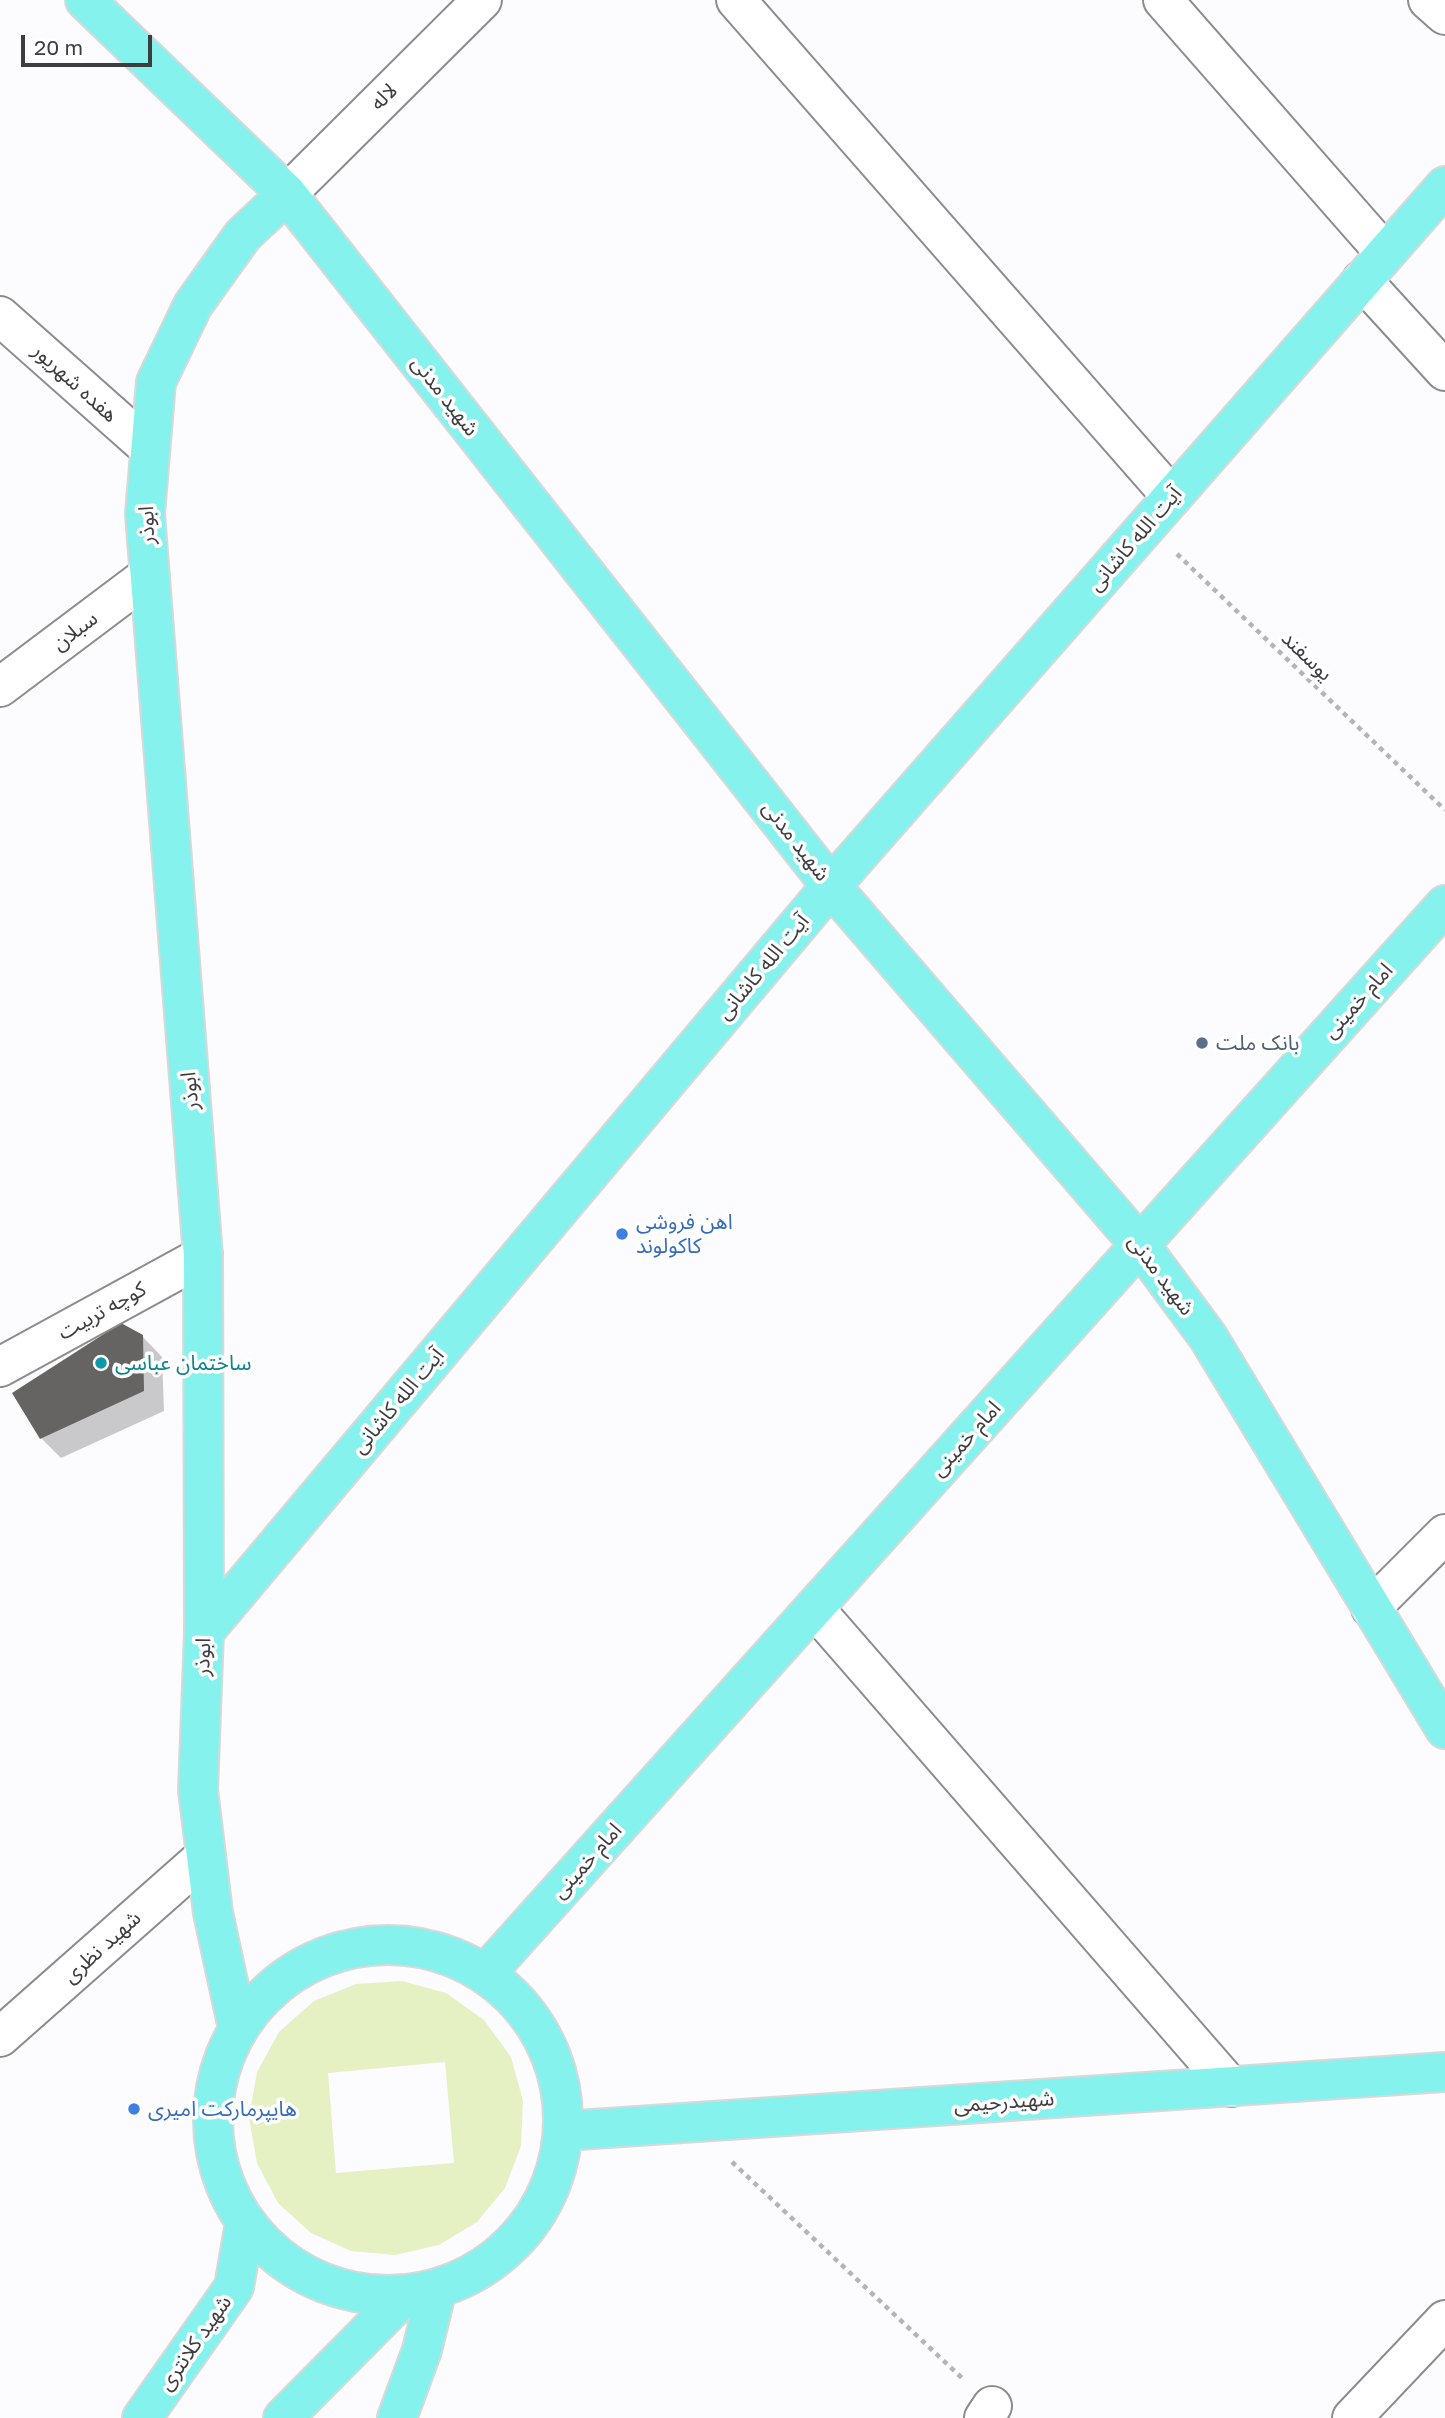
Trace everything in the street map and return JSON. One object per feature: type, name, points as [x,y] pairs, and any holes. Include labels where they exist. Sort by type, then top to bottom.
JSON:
[{"type":"main road","name":"شهید مدنی","points":[[85,0],[287,194],[831,886],[1140,1245],[1208,1337],[1445,1729]]},
{"type":"main road","name":"آیت الله کاشانی","points":[[204,1633],[831,886],[1445,186]]},
{"type":"main road","name":"ابوذر","points":[[238,2028],[213,1913],[198,1790],[204,1633],[203,1256],[145,514],[156,382],[193,305],[243,236],[287,194]]},
{"type":"main road","name":"امام خمینی","points":[[486,1973],[1445,905]]},
{"type":"main road","points":[[379,1943],[435,1950],[486,1973],[530,2015],[556,2070],[563,2131],[552,2183],[525,2230],[485,2266],[421,2291],[360,2293],[316,2280],[277,2256],[245,2223],[222,2177],[212,2127],[218,2075],[238,2028],[275,1985],[324,1956],[379,1943]]},
{"type":"main road","name":"شهیدرحیمی","points":[[563,2131],[1445,2072]]},
{"type":"main road","name":"شهید کلانتری","points":[[142,2418],[234,2287],[245,2223]]},
{"type":"main road","points":[[283,2418],[421,2291]]},
{"type":"main road","points":[[397,2418],[422,2350],[421,2291]]},
{"type":"street","name":"لاله","points":[[287,194],[482,0]]},
{"type":"street","points":[[736,0],[1172,497]]},
{"type":"street","points":[[1163,0],[1374,267],[1445,371]]},
{"type":"street","points":[[1428,0],[1445,15]]},
{"type":"street","name":"هفده شهریور","points":[[0,316],[150,449]]},
{"type":"street","name":"سبلان","points":[[0,687],[149,575]]},
{"type":"street","name":"کوچه تربیت","points":[[0,1367],[203,1256]]},
{"type":"street","points":[[1371,1608],[1445,1534]]},
{"type":"street","points":[[814,1608],[1231,2087]]},
{"type":"street","name":"شهید نظری","points":[[0,2037],[205,1856]]},
{"type":"street","points":[[1352,2418],[1445,2320]]},
{"type":"path","name":"یوسفند","points":[[1147,525],[1445,810]]},
{"type":"path","points":[[689,2123],[988,2412]]},
{"type":"green space","points":[[402,1981],[446,1993],[484,2020],[511,2057],[523,2101],[521,2146],[505,2188],[477,2222],[439,2245],[395,2255],[351,2251],[311,2233],[278,2203],[257,2163],[249,2118],[257,2072],[279,2032],[314,2001],[356,1984]],"holes":[[[445,2062],[454,2163],[336,2173],[328,2073]]]},
{"type":"building","name":"ساختمان عباسی","points":[[121,1323],[143,1335],[144,1391],[40,1439],[12,1393]]},
{"type":"place","name":"بانک ملت","points":[[1202,1043]]},
{"type":"place","name":"اهن فروشی کاکولوند","points":[[622,1234]]},
{"type":"place","name":"ساختمان عباسی","points":[[101,1363]]},
{"type":"place","name":"هایپرمارکت امیری","points":[[134,2109]]}]
